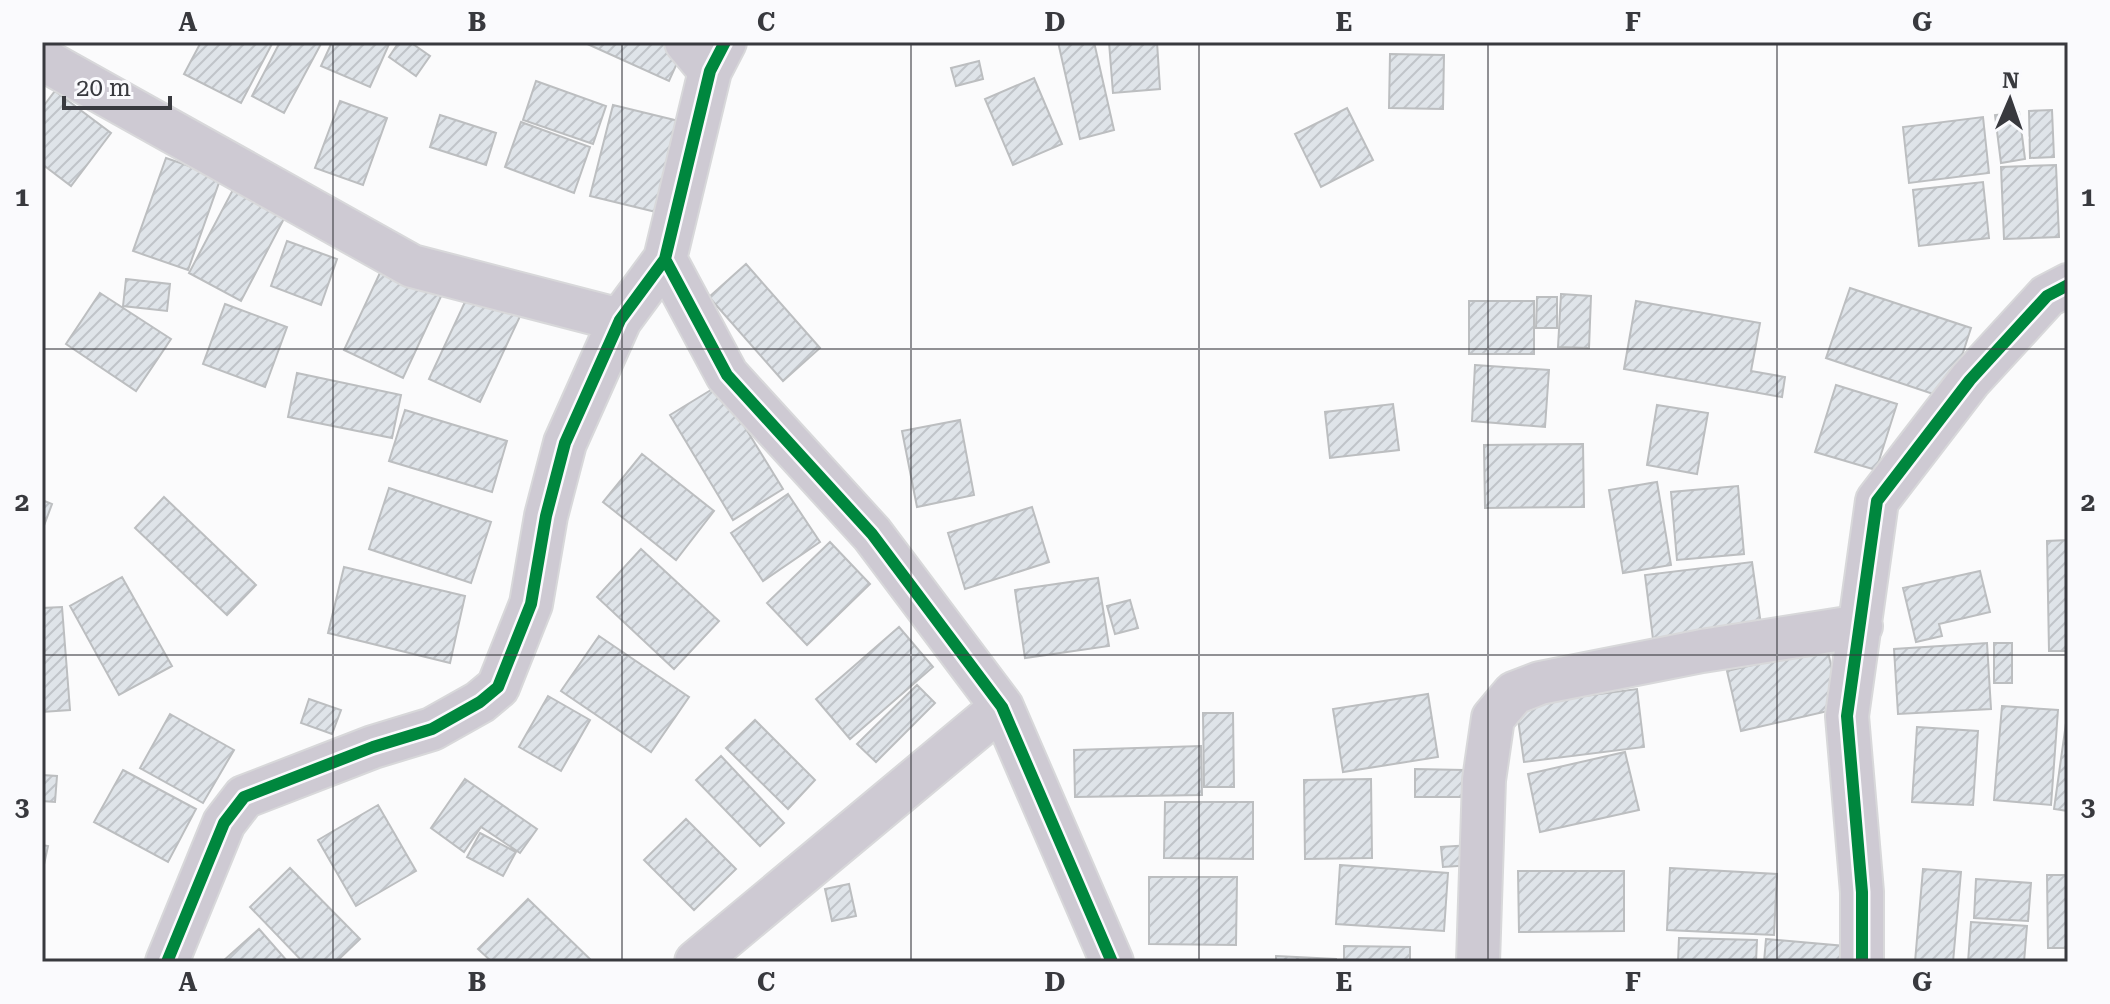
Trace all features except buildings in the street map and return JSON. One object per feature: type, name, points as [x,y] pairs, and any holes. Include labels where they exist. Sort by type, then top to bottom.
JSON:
[{"type":"street","points":[[167,962],[224,823],[244,797],[373,747],[432,729],[480,702],[498,687],[531,604],[546,516],[565,443],[620,320],[665,259],[707,52]]},
{"type":"street","points":[[42,59],[412,266],[620,320]]},
{"type":"street","points":[[665,259],[727,375],[872,534],[1002,707],[1112,962]]},
{"type":"street","points":[[1862,962],[1862,892],[1847,716],[1877,501],[1970,380],[2047,296],[2068,285]]},
{"type":"street","points":[[1478,962],[1484,780],[1493,718],[1514,693],[1540,683],[1687,654],[1861,626]]},
{"type":"street","points":[[696,962],[1002,707]]},
{"type":"cycle path","points":[[167,962],[224,823],[244,797],[373,747],[432,729],[480,702],[498,687],[531,604],[546,516],[565,443],[620,320],[665,259],[710,71],[725,42]]},
{"type":"cycle path","points":[[665,259],[727,375],[872,534],[1002,707],[1112,962]]},
{"type":"cycle path","points":[[1862,962],[1862,892],[1847,716],[1877,501],[1970,380],[2047,296],[2068,285]]}]
